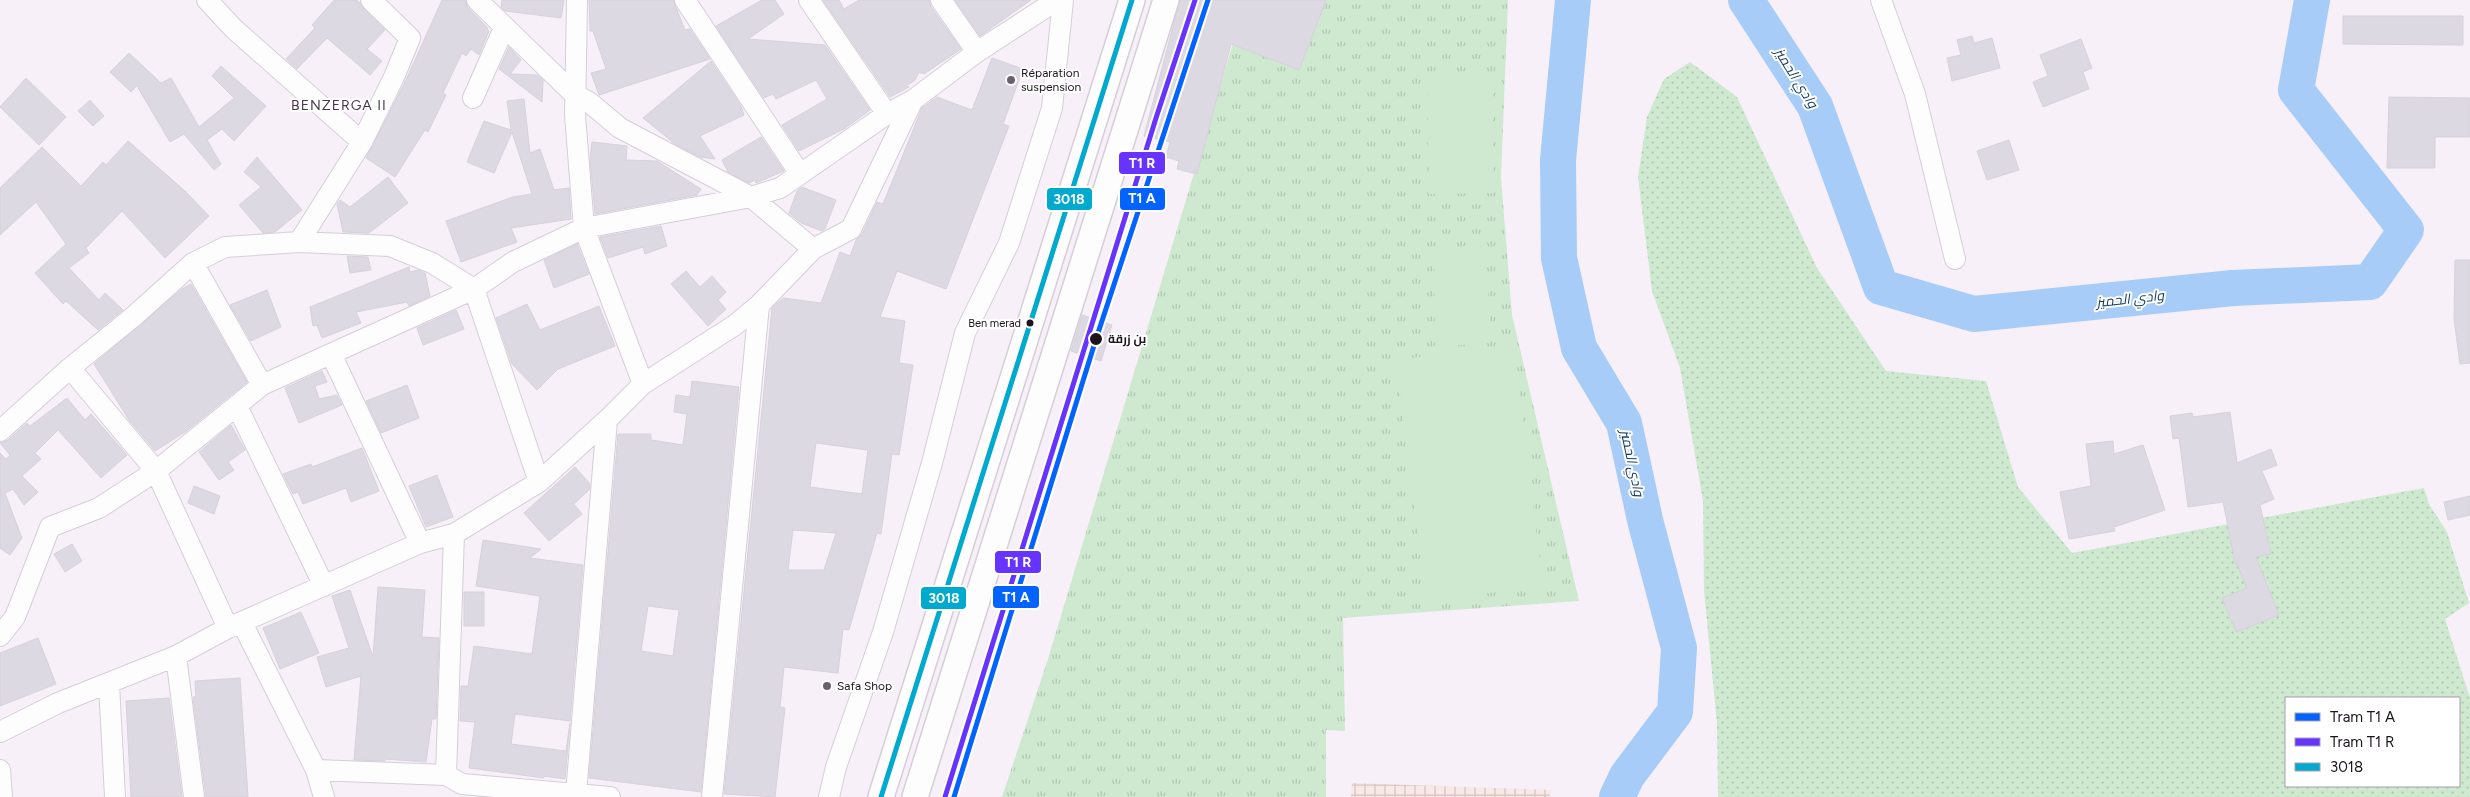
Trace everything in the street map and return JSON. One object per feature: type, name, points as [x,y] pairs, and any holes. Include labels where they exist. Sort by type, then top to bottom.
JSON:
[{"type":"main road","points":[[881,797],[1132,0]]},
{"type":"main road","points":[[915,797],[1166,0]]},
{"type":"street","points":[[207,0],[234,28],[362,142]]},
{"type":"street","points":[[299,242],[362,142],[394,77],[410,38],[371,0]]},
{"type":"street","points":[[477,0],[574,94],[589,102],[620,128],[751,197],[813,249]]},
{"type":"street","points":[[577,0],[574,94],[584,228],[643,384]]},
{"type":"street","points":[[685,0],[800,174]]},
{"type":"street","points":[[809,0],[888,114]]},
{"type":"street","points":[[941,0],[977,52]]},
{"type":"street","points":[[0,636],[15,616],[50,527],[98,508],[156,471],[262,385],[474,289],[513,262],[584,228],[751,197],[780,188],[888,114],[913,100],[977,52],[1057,0]]},
{"type":"street","points":[[829,797],[836,767],[883,632],[924,491],[965,333],[1008,243],[1052,108],[1063,0]]},
{"type":"street","points":[[1881,0],[1915,94],[1955,259]]},
{"type":"street","points":[[473,98],[504,28]]},
{"type":"street","points":[[0,732],[58,703],[176,656],[235,625],[420,543],[454,534],[539,482],[607,420],[643,384],[734,325],[759,305],[813,249],[851,229],[913,100]]},
{"type":"street","points":[[1,429],[70,368],[134,317],[193,263],[225,247],[299,242],[390,246],[432,263],[474,289],[539,482]]},
{"type":"street","points":[[193,263],[262,385]]},
{"type":"street","points":[[712,797],[759,305]]},
{"type":"street","points":[[331,354],[420,543]]},
{"type":"street","points":[[70,368],[156,471],[235,625],[316,770],[324,797]]},
{"type":"street","points":[[237,406],[324,586]]},
{"type":"street","points":[[576,794],[607,420]]},
{"type":"street","points":[[454,534],[457,785]]},
{"type":"street","points":[[176,656],[194,797]]},
{"type":"street","points":[[109,684],[115,797]]},
{"type":"street","points":[[0,770],[2,797]]},
{"type":"street","points":[[316,770],[457,785],[610,797]]},
{"type":"shaded area","points":[[1352,783],[1552,790],[1549,797],[1351,797]]},
{"type":"green space","points":[[1246,0],[1508,0],[1501,178],[1512,315],[1579,601],[1343,618],[1345,731],[1326,730],[1326,797],[1002,797],[1048,659]]},
{"type":"green space","points":[[1690,62],[1737,97],[1817,268],[1886,371],[1986,381],[2018,487],[2072,553],[2424,488],[2429,504],[2447,532],[2469,603],[2445,619],[2470,698],[2470,797],[1718,797],[1717,723],[1704,591],[1703,501],[1680,368],[1652,291],[1638,177],[1647,117],[1664,79]]},
{"type":"green space","points":[[1492,76],[1494,193],[1429,194],[1427,78]]},
{"type":"green space","points":[[1486,252],[1491,343],[1435,347],[1434,253]]},
{"type":"green space","points":[[1514,345],[1543,586],[1426,601],[1396,360]]},
{"type":"building","points":[[334,0],[357,0],[385,30],[367,49],[382,61],[370,75],[327,38],[297,69],[286,59],[315,28],[312,25]]},
{"type":"building","points":[[442,0],[465,0],[468,8],[489,31],[479,55],[471,49],[466,56],[462,53],[443,93],[446,95],[428,132],[425,130],[395,177],[366,158],[405,82]]},
{"type":"building","points":[[502,0],[564,0],[561,18],[505,11],[501,7]]},
{"type":"building","points":[[589,0],[673,0],[685,30],[690,29],[710,59],[599,95],[591,73],[606,69],[593,31],[590,31]]},
{"type":"building","points":[[762,0],[775,0],[784,14],[748,39],[825,45],[870,110],[844,129],[799,151],[782,125],[827,99],[816,80],[776,99],[773,94],[764,98],[716,26]]},
{"type":"building","points":[[823,0],[839,0],[844,9],[859,0],[929,0],[931,7],[961,49],[924,74],[919,72],[915,80],[906,86],[909,87],[890,97]]},
{"type":"building","points":[[955,0],[1031,0],[980,36]]},
{"type":"building","points":[[1180,0],[1326,0],[1299,70],[1231,44],[1197,174],[1177,169],[1179,161],[1166,157],[1170,142],[1144,136]]},
{"type":"building","points":[[2343,16],[2463,16],[2463,45],[2343,44]]},
{"type":"building","points":[[1972,36],[1974,43],[1992,38],[2000,68],[1952,81],[1947,58],[1961,55],[1957,40]]},
{"type":"building","points":[[2081,39],[2092,68],[2083,72],[2089,89],[2043,107],[2033,82],[2048,76],[2040,55]]},
{"type":"building","points":[[509,47],[521,60],[510,74],[537,75],[543,80],[542,102],[499,69]]},
{"type":"building","points":[[129,53],[161,83],[171,78],[199,127],[234,98],[212,76],[221,66],[266,106],[234,141],[222,129],[207,140],[221,164],[214,170],[184,134],[170,142],[137,86],[131,92],[110,72]]},
{"type":"building","points":[[992,58],[1023,69],[1003,124],[1009,126],[946,289],[897,271],[880,317],[905,321],[899,363],[913,365],[899,455],[892,454],[881,534],[877,533],[849,630],[843,629],[838,673],[784,667],[780,707],[785,708],[775,797],[724,794],[772,308],[783,298],[821,303],[840,252],[850,256],[856,240],[862,234],[877,202],[883,204],[922,108],[937,97],[972,110]],"holes":[[[816,443],[868,450],[862,494],[810,487]],[[793,530],[836,533],[824,570],[788,570]]]},
{"type":"building","points":[[711,61],[741,106],[744,115],[700,136],[715,159],[700,157],[675,144],[643,118]]},
{"type":"building","points":[[26,78],[66,117],[39,145],[0,107]]},
{"type":"building","points":[[2389,97],[2470,98],[2470,137],[2435,137],[2435,168],[2387,168]]},
{"type":"building","points":[[524,99],[530,153],[540,149],[554,190],[569,188],[571,219],[511,228],[517,242],[461,262],[446,221],[513,197],[532,194],[512,132],[494,173],[467,162],[484,121],[511,130],[507,101]]},
{"type":"building","points":[[90,100],[104,116],[93,126],[78,111]]},
{"type":"building","points":[[761,137],[784,171],[756,183],[755,180],[749,183],[728,172],[722,160]]},
{"type":"building","points":[[2009,140],[2019,170],[1987,180],[1977,151]]},
{"type":"building","points":[[128,141],[185,191],[209,216],[165,258],[122,211],[86,248],[89,253],[69,268],[99,300],[105,293],[123,310],[98,330],[66,301],[63,304],[35,273],[66,244],[36,202],[0,235],[0,188],[42,147],[81,186],[103,162],[106,165]]},
{"type":"building","points":[[592,142],[627,146],[626,160],[657,161],[701,189],[697,195],[595,214],[590,159]]},
{"type":"building","points":[[257,157],[302,210],[275,232],[263,233],[239,205],[261,187],[244,172]]},
{"type":"building","points":[[388,177],[408,203],[369,233],[343,232],[337,204],[340,200],[350,207]]},
{"type":"building","points":[[802,187],[836,200],[825,229],[822,231],[801,223],[789,213],[797,191]]},
{"type":"building","points":[[661,226],[667,246],[645,254],[643,247],[608,258],[600,237]]},
{"type":"building","points":[[577,244],[589,274],[554,288],[544,260]]},
{"type":"building","points":[[347,256],[368,257],[371,270],[350,273]]},
{"type":"building","points":[[2455,260],[2470,260],[2470,363],[2460,364],[2454,319]]},
{"type":"building","points":[[409,267],[410,272],[418,270],[425,273],[430,296],[409,306],[407,302],[356,312],[361,323],[322,338],[317,325],[313,326],[310,307]]},
{"type":"building","points":[[686,271],[700,287],[712,276],[726,292],[718,300],[726,309],[708,326],[671,284]]},
{"type":"building","points":[[191,284],[247,382],[185,432],[155,451],[129,420],[94,364],[182,289]]},
{"type":"building","points":[[267,290],[281,327],[251,341],[230,305]]},
{"type":"building","points":[[527,304],[540,330],[599,306],[615,346],[558,369],[537,390],[512,364],[496,318]]},
{"type":"building","points":[[456,310],[464,329],[423,345],[417,328]]},
{"type":"building","points":[[1082,315],[1112,325],[1101,361],[1071,351]]},
{"type":"building","points":[[322,371],[327,382],[315,386],[319,399],[337,395],[342,405],[299,423],[285,388]]},
{"type":"building","points":[[692,381],[739,387],[701,792],[589,778],[618,434],[651,434],[651,440],[683,445],[687,414],[674,412],[676,395],[690,397]],"holes":[[[648,606],[679,610],[673,656],[641,651]]]},
{"type":"building","points":[[407,385],[419,418],[381,433],[366,401]]},
{"type":"building","points":[[67,398],[85,420],[91,414],[127,455],[101,478],[58,430],[35,453],[41,459],[22,476],[38,492],[24,505],[13,489],[5,493],[22,538],[10,555],[0,548],[0,453],[6,459],[10,455],[0,443],[8,440],[27,423],[30,426]]},
{"type":"building","points":[[2230,412],[2237,463],[2271,449],[2277,465],[2262,471],[2274,499],[2260,505],[2271,554],[2256,557],[2279,615],[2236,632],[2222,598],[2247,588],[2235,562],[2223,502],[2188,507],[2179,438],[2173,439],[2170,416],[2192,413],[2193,417]]},
{"type":"building","points":[[231,425],[245,450],[228,462],[234,470],[219,480],[199,452]]},
{"type":"building","points":[[2113,441],[2114,454],[2143,445],[2165,510],[2114,527],[2115,531],[2069,539],[2060,492],[2091,486],[2086,444]]},
{"type":"building","points":[[362,448],[379,491],[351,502],[346,488],[303,504],[298,492],[293,494],[283,474],[311,464],[312,467]]},
{"type":"building","points":[[575,467],[590,484],[589,490],[574,504],[582,514],[549,541],[524,513]]},
{"type":"building","points":[[437,475],[453,517],[426,527],[409,486]]},
{"type":"building","points":[[194,486],[220,496],[214,514],[188,503]]},
{"type":"building","points":[[2470,496],[2470,515],[2448,520],[2444,502]]},
{"type":"building","points":[[483,540],[541,549],[530,558],[583,565],[570,721],[515,714],[511,744],[566,751],[570,723],[565,779],[469,768],[475,722],[460,721],[461,686],[468,686],[474,646],[532,654],[540,596],[476,586]]},
{"type":"building","points":[[72,544],[82,561],[65,572],[54,554]]},
{"type":"building","points":[[378,587],[425,590],[422,637],[439,638],[436,719],[432,719],[426,762],[385,759],[385,761],[354,760],[361,676],[326,687],[317,657],[349,648],[332,596],[350,590],[373,657]]},
{"type":"building","points":[[464,592],[484,592],[484,626],[464,626]]},
{"type":"building","points":[[301,612],[319,653],[280,669],[263,628]]},
{"type":"building","points":[[38,638],[56,684],[0,706],[0,653]]},
{"type":"building","points":[[240,678],[248,797],[206,797],[193,697],[196,697],[195,681]]},
{"type":"building","points":[[169,698],[182,797],[131,797],[126,701]]},
{"type":"waterway","name":"وادي الحميز","points":[[1573,0],[1558,160],[1559,258],[1579,348],[1624,423],[1645,520],[1679,648],[1675,712],[1627,776],[1617,797]]},
{"type":"waterway","name":"وادي الحميز","points":[[1746,0],[1815,106],[1881,287],[1974,314],[2233,288],[2370,282],[2406,230],[2296,90],[2312,0]]},
{"type":"transit line","name":"3018","points":[[881,797],[1132,0]]},
{"type":"transit line","points":[[945,797],[1156,118],[1195,0]]},
{"type":"transit line","points":[[954,797],[1096,339],[1208,0]]},
{"type":"place","name":"Réparation suspension","points":[[1011,80]]},
{"type":"place","name":"Ben merad","points":[[1030,323]]},
{"type":"place","name":"بن زرقة","points":[[1096,339]]},
{"type":"place","name":"Safa Shop","points":[[827,686]]},
{"type":"district","name":"BENZERGA II","points":[[339,105]]}]
